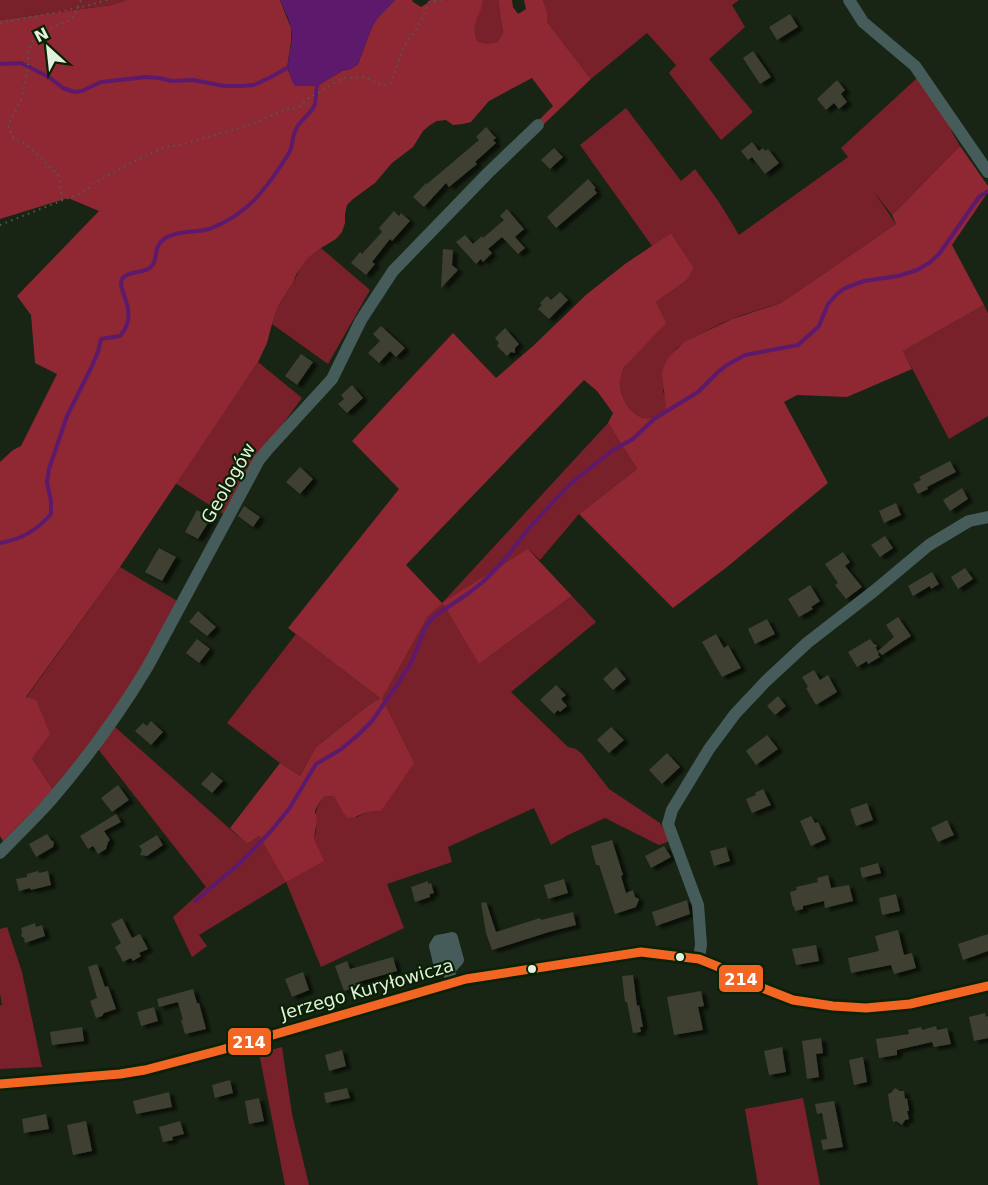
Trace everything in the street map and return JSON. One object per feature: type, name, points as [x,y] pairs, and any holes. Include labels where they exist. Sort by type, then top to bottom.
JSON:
[{"type":"street","points":[[849,0],[863,22],[915,66],[988,172]]},
{"type":"street","name":"Geologów","points":[[0,853],[50,800],[128,699],[259,460],[332,379],[361,320],[393,271],[538,125]]},
{"type":"street","points":[[699,959],[701,944],[698,905],[668,824],[672,810],[709,749],[735,714],[758,689],[807,643],[928,545],[969,521],[988,517]]},
{"type":"street","points":[[443,940],[438,941],[435,946],[439,963],[449,970],[451,982]]},
{"type":"street","name":"Jerzego Kuryłowicza","points":[[0,1084],[145,1070],[451,982],[615,954],[642,952],[699,959],[747,982],[794,1000],[833,1006],[866,1008],[897,1005],[988,986]]},
{"type":"path","points":[[62,200],[58,175],[32,149],[12,136],[8,124],[21,100],[32,42],[42,31],[68,21],[76,12],[81,0]]},
{"type":"path","points":[[0,23],[107,0]]},
{"type":"path","points":[[0,225],[86,191],[94,183],[135,160],[165,147],[230,131],[274,116],[286,109],[300,106],[307,99],[343,78],[364,77],[382,85],[391,83],[404,46],[419,25],[429,2],[441,0]]},
{"type":"shaded area","points":[[0,0],[127,0],[112,5],[0,20]]},
{"type":"shaded area","points":[[127,0],[280,0],[291,28],[287,68],[295,86],[317,86],[358,64],[377,18],[395,0],[412,0],[421,7],[430,0],[483,0],[475,24],[475,34],[477,41],[487,44],[497,42],[503,33],[498,0],[512,0],[513,7],[518,14],[526,9],[524,0],[543,0],[547,22],[591,79],[542,126],[539,120],[553,106],[532,78],[489,101],[471,122],[453,125],[446,120],[437,121],[423,131],[413,147],[392,163],[375,183],[347,205],[342,232],[336,239],[307,259],[278,306],[267,343],[258,362],[120,567],[26,697],[36,700],[50,734],[32,758],[53,790],[3,841],[0,836],[0,462],[21,446],[57,374],[35,363],[31,315],[17,296],[99,211],[68,198],[0,219],[0,20],[112,5]]},
{"type":"shaded area","points":[[280,0],[395,0],[372,27],[358,64],[317,86],[295,86],[288,63],[291,28]]},
{"type":"shaded area","points":[[483,0],[498,0],[503,33],[497,42],[487,44],[477,41],[475,24]]},
{"type":"shaded area","points":[[543,0],[739,0],[732,5],[745,27],[709,59],[753,112],[721,140],[669,73],[676,65],[647,33],[591,79],[547,22]]},
{"type":"shaded area","points":[[917,78],[949,124],[960,146],[892,215],[874,192],[896,224],[781,303],[722,323],[685,342],[676,349],[663,391],[667,409],[650,418],[634,413],[623,397],[620,376],[656,302],[687,280],[694,268],[671,233],[652,246],[580,145],[626,108],[681,181],[695,169],[739,235],[848,157],[841,148]]},
{"type":"shaded area","points":[[960,146],[988,186],[988,192],[952,245],[984,305],[903,351],[912,369],[847,397],[797,395],[784,402],[828,483],[727,567],[673,608],[579,514],[637,469],[608,423],[613,413],[597,391],[584,380],[406,565],[442,603],[528,549],[572,596],[479,664],[443,603],[428,616],[382,699],[414,763],[381,811],[371,811],[348,818],[334,796],[325,796],[315,811],[317,820],[314,839],[324,861],[286,882],[259,836],[247,844],[230,828],[280,763],[300,776],[316,747],[380,698],[288,628],[399,489],[352,441],[453,333],[496,378],[587,294],[625,264],[671,233],[694,268],[687,280],[656,302],[666,323],[624,367],[620,381],[623,397],[629,408],[644,418],[652,417],[666,409],[662,373],[670,356],[684,342],[732,319],[781,303],[896,224],[892,215]]},
{"type":"shaded area","points":[[321,248],[370,290],[328,364],[272,324],[278,306],[301,267]]},
{"type":"shaded area","points":[[984,305],[988,313],[988,416],[949,439],[903,351]]},
{"type":"shaded area","points":[[258,362],[302,398],[248,471],[225,515],[175,483]]},
{"type":"shaded area","points":[[608,423],[637,469],[579,514],[540,560],[528,549],[479,664],[572,596],[596,622],[511,692],[568,747],[582,754],[609,789],[660,823],[670,841],[659,845],[605,818],[551,845],[534,808],[448,847],[452,862],[387,884],[404,928],[321,967],[286,882],[199,935],[207,946],[192,957],[173,917],[206,887],[98,749],[115,727],[247,844],[259,836],[287,882],[313,841],[317,808],[325,796],[334,795],[342,811],[357,817],[372,810],[382,699],[428,616]]},
{"type":"shaded area","points":[[120,567],[179,602],[126,696],[53,790],[32,758],[26,698]]},
{"type":"shaded area","points":[[296,634],[380,698],[316,747],[300,776],[227,723]]},
{"type":"shaded area","points":[[7,927],[22,972],[42,1067],[0,1069],[0,1005],[2,1005],[0,929]]},
{"type":"shaded area","points":[[282,1047],[292,1114],[309,1185],[285,1185],[259,1053]]},
{"type":"shaded area","points":[[803,1098],[820,1185],[758,1185],[745,1109]]},
{"type":"building","points":[[790,14],[798,27],[777,40],[769,27]]},
{"type":"building","points":[[753,51],[771,77],[760,84],[743,58]]},
{"type":"building","points":[[837,80],[845,90],[841,94],[847,102],[839,109],[834,103],[826,110],[817,99]]},
{"type":"building","points":[[486,127],[496,138],[493,140],[496,143],[475,162],[477,164],[449,187],[446,183],[424,207],[413,197],[426,183],[479,140],[476,137]]},
{"type":"building","points":[[752,142],[759,151],[763,148],[765,151],[768,149],[779,163],[765,174],[752,157],[748,160],[741,151]]},
{"type":"building","points":[[554,148],[563,157],[550,169],[541,160]]},
{"type":"building","points":[[588,179],[596,188],[594,189],[597,193],[556,228],[547,217]]},
{"type":"building","points":[[507,209],[524,229],[515,237],[525,248],[518,254],[502,237],[488,249],[492,253],[483,262],[481,259],[476,264],[456,242],[465,235],[473,244],[482,236],[483,238],[504,220],[500,216]]},
{"type":"building","points":[[394,211],[399,216],[401,213],[410,221],[392,241],[390,239],[372,262],[375,264],[366,275],[351,263],[382,232],[379,228]]},
{"type":"building","points":[[443,249],[453,250],[452,265],[458,270],[441,288]]},
{"type":"building","points":[[560,292],[568,300],[549,319],[538,309],[542,305],[540,303],[547,296],[551,300]]},
{"type":"building","points":[[381,326],[405,348],[396,357],[390,351],[379,363],[368,353],[380,341],[373,334]]},
{"type":"building","points":[[505,328],[519,344],[515,348],[515,353],[511,352],[507,356],[497,346],[499,343],[495,338]]},
{"type":"building","points":[[301,354],[313,362],[297,385],[285,376]]},
{"type":"building","points":[[352,385],[363,398],[347,413],[338,404],[344,399],[341,395]]},
{"type":"building","points":[[950,461],[956,472],[918,494],[913,484],[921,480],[919,477]]},
{"type":"building","points":[[300,467],[313,479],[300,494],[286,482]]},
{"type":"building","points":[[962,488],[968,499],[950,511],[943,500]]},
{"type":"building","points":[[896,503],[901,515],[884,523],[879,511]]},
{"type":"building","points":[[244,506],[260,517],[253,527],[238,516]]},
{"type":"building","points":[[197,510],[211,518],[198,539],[185,532]]},
{"type":"building","points":[[885,536],[893,548],[880,557],[871,545]]},
{"type":"building","points":[[159,548],[176,557],[162,581],[145,572]]},
{"type":"building","points":[[843,552],[850,562],[845,566],[862,587],[846,599],[835,585],[838,583],[825,564]]},
{"type":"building","points":[[965,568],[973,579],[958,589],[951,577]]},
{"type":"building","points":[[932,572],[939,584],[931,589],[930,586],[913,596],[908,586]]},
{"type":"building","points":[[810,585],[820,601],[811,607],[813,609],[799,617],[788,599]]},
{"type":"building","points":[[198,611],[216,627],[207,636],[189,622]]},
{"type":"building","points":[[898,617],[911,636],[882,655],[878,651],[894,637],[886,625]]},
{"type":"building","points":[[767,619],[775,634],[755,644],[748,629]]},
{"type":"building","points":[[716,634],[724,648],[728,645],[741,668],[722,677],[702,642]]},
{"type":"building","points":[[197,639],[210,649],[199,663],[186,653]]},
{"type":"building","points":[[870,639],[877,645],[880,657],[857,667],[848,652]]},
{"type":"building","points":[[616,667],[626,679],[613,690],[603,679]]},
{"type":"building","points":[[814,670],[820,680],[828,675],[837,692],[816,705],[802,677]]},
{"type":"building","points":[[556,685],[566,695],[561,699],[567,706],[554,714],[540,700]]},
{"type":"building","points":[[778,696],[786,706],[775,715],[767,706]]},
{"type":"building","points":[[151,721],[163,732],[151,745],[135,731],[143,723],[147,726]]},
{"type":"building","points":[[611,727],[624,740],[609,753],[597,740]]},
{"type":"building","points":[[767,735],[778,749],[756,765],[746,751]]},
{"type":"building","points":[[667,753],[680,767],[662,784],[649,770]]},
{"type":"building","points":[[212,772],[223,781],[212,793],[201,784]]},
{"type":"building","points":[[118,785],[129,800],[112,812],[101,798]]},
{"type":"building","points":[[763,789],[771,805],[752,813],[746,799]]},
{"type":"building","points":[[867,803],[873,820],[856,826],[850,809]]},
{"type":"building","points":[[116,814],[121,822],[104,831],[110,840],[106,849],[98,854],[93,846],[88,849],[80,836]]},
{"type":"building","points":[[811,816],[815,823],[818,822],[826,839],[811,846],[800,821]]},
{"type":"building","points":[[947,820],[954,835],[938,842],[931,828]]},
{"type":"building","points":[[47,834],[54,842],[53,847],[36,857],[29,844]]},
{"type":"building","points":[[157,835],[163,845],[147,856],[140,855],[142,850],[139,846]]},
{"type":"building","points":[[612,840],[626,893],[633,890],[635,897],[639,899],[636,907],[615,914],[591,846]]},
{"type":"building","points":[[664,846],[671,857],[651,868],[645,856]]},
{"type":"building","points":[[726,847],[730,861],[714,866],[710,851]]},
{"type":"building","points":[[878,863],[881,873],[862,878],[860,868]]},
{"type":"building","points":[[38,871],[39,873],[48,871],[51,885],[19,891],[16,879],[27,877],[27,874]]},
{"type":"building","points":[[828,875],[831,888],[849,885],[853,901],[825,908],[824,901],[803,906],[803,909],[795,911],[790,892],[797,890],[796,887],[818,882],[817,878]]},
{"type":"building","points":[[564,879],[568,893],[548,899],[544,885]]},
{"type":"building","points":[[428,881],[434,893],[430,894],[430,897],[415,902],[411,887]]},
{"type":"building","points":[[896,894],[900,911],[882,915],[879,898]]},
{"type":"building","points":[[687,900],[690,914],[656,926],[652,912]]},
{"type":"building","points":[[486,902],[496,932],[540,918],[541,920],[573,912],[576,925],[492,950],[486,933],[481,903]]},
{"type":"building","points":[[122,918],[132,938],[140,934],[148,949],[139,953],[141,956],[133,961],[131,958],[123,962],[115,947],[121,943],[111,924]]},
{"type":"building","points":[[35,923],[36,927],[42,925],[45,936],[25,943],[21,936],[21,928]]},
{"type":"building","points":[[898,930],[904,955],[912,953],[916,968],[894,974],[891,965],[851,973],[848,958],[879,951],[875,936]]},
{"type":"building","points":[[988,934],[988,951],[963,960],[958,944]]},
{"type":"building","points":[[816,945],[819,961],[796,965],[792,949]]},
{"type":"building","points":[[393,957],[397,971],[355,983],[357,987],[344,991],[335,966],[347,961],[350,969]]},
{"type":"building","points":[[97,964],[116,1009],[96,1018],[90,1001],[97,998],[88,967]]},
{"type":"building","points":[[303,972],[309,990],[292,997],[285,979]]},
{"type":"building","points":[[633,975],[637,1006],[639,1005],[643,1027],[640,1027],[641,1032],[633,1033],[627,1002],[625,1002],[622,976]]},
{"type":"building","points":[[193,989],[206,1029],[185,1034],[178,1002],[159,1007],[157,999]]},
{"type":"building","points":[[701,991],[704,1006],[698,1007],[703,1030],[674,1035],[667,997]]},
{"type":"building","points":[[154,1007],[158,1021],[141,1026],[137,1012]]},
{"type":"building","points":[[985,1013],[986,1017],[988,1016],[988,1038],[974,1041],[969,1017]]},
{"type":"building","points":[[936,1026],[937,1030],[947,1028],[951,1044],[934,1047],[932,1042],[897,1050],[897,1055],[879,1058],[876,1039],[909,1034],[908,1030],[921,1027],[922,1030]]},
{"type":"building","points":[[82,1027],[84,1041],[52,1045],[50,1032]]},
{"type":"building","points":[[821,1038],[823,1053],[816,1054],[819,1077],[807,1079],[802,1041]]},
{"type":"building","points":[[782,1047],[786,1072],[769,1075],[764,1051]]},
{"type":"building","points":[[342,1050],[346,1066],[329,1071],[325,1055]]},
{"type":"building","points":[[863,1057],[867,1082],[854,1085],[849,1060]]},
{"type":"building","points":[[230,1080],[233,1093],[215,1098],[212,1085]]},
{"type":"building","points":[[347,1088],[350,1098],[326,1103],[324,1093]]},
{"type":"building","points":[[895,1088],[904,1091],[905,1099],[907,1098],[909,1119],[905,1120],[902,1125],[896,1121],[893,1122],[890,1108],[888,1094]]},
{"type":"building","points":[[169,1092],[172,1107],[136,1114],[133,1101]]},
{"type":"building","points":[[259,1098],[264,1121],[249,1124],[245,1101]]},
{"type":"building","points":[[834,1101],[843,1147],[823,1150],[821,1140],[827,1139],[822,1113],[817,1114],[815,1104]]},
{"type":"building","points":[[46,1114],[49,1129],[24,1133],[22,1119]]},
{"type":"building","points":[[86,1121],[92,1151],[73,1155],[67,1125]]},
{"type":"building","points":[[180,1121],[184,1134],[163,1142],[159,1127]]},
{"type":"waterway","points":[[0,64],[21,63],[74,92],[82,91],[101,82],[146,77],[172,81],[193,80],[224,86],[254,85],[287,68]]},
{"type":"waterway","points":[[0,543],[28,533],[51,514],[47,482],[49,469],[67,416],[91,368],[101,339],[120,336],[126,327],[128,310],[121,284],[122,279],[128,274],[151,267],[155,261],[158,246],[169,236],[212,228],[231,219],[255,200],[289,153],[296,129],[315,104],[317,86]]},
{"type":"waterway","points":[[195,901],[240,863],[271,831],[289,809],[316,764],[340,750],[372,721],[412,661],[425,628],[433,617],[484,581],[569,485],[613,450],[633,439],[654,419],[698,392],[727,365],[745,355],[798,345],[819,326],[828,304],[845,288],[864,281],[898,276],[917,270],[929,263],[939,254],[979,197],[988,191]]},
{"type":"transit line","name":"214","points":[[0,1084],[145,1070],[466,979],[641,952],[699,959],[747,982],[793,1000],[833,1006],[866,1008],[910,1004],[988,986]]}]
